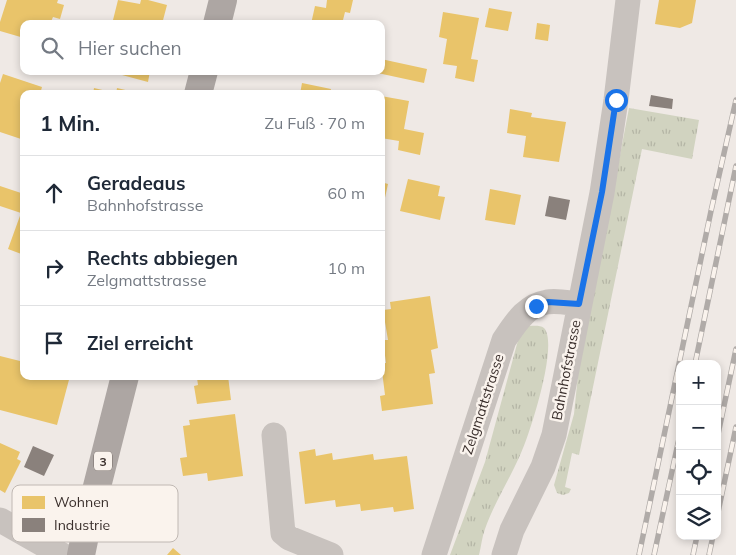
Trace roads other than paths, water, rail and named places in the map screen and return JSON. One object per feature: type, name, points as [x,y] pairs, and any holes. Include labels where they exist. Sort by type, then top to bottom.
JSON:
[{"type":"main road","points":[[218,20],[223,0]]},
{"type":"main road","points":[[199,90],[203,75]]},
{"type":"main road","name":"3","points":[[98,485],[124,380]]},
{"type":"main road","name":"3","points":[[81,555],[84,542]]},
{"type":"street","name":"Bahnhofstrasse","points":[[504,555],[512,530],[543,466],[554,435],[602,192],[616,100],[628,0]]},
{"type":"street","name":"Zelgmattstrasse","points":[[434,555],[504,340],[522,315],[536,306],[548,302],[579,304]]},
{"type":"street","points":[[274,434],[283,533],[289,538],[331,555]]},
{"type":"street","points":[[0,520],[12,527]]},
{"type":"street","points":[[39,542],[62,555]]},
{"type":"railway","points":[[639,555],[736,100]]},
{"type":"railway","points":[[696,360],[736,166]]},
{"type":"railway","points":[[721,420],[736,349]]},
{"type":"railway","points":[[721,498],[736,427]]},
{"type":"railway","points":[[654,555],[677,450]]},
{"type":"railway","points":[[693,555],[696,540]]},
{"type":"railway","points":[[709,555],[712,540]]}]
